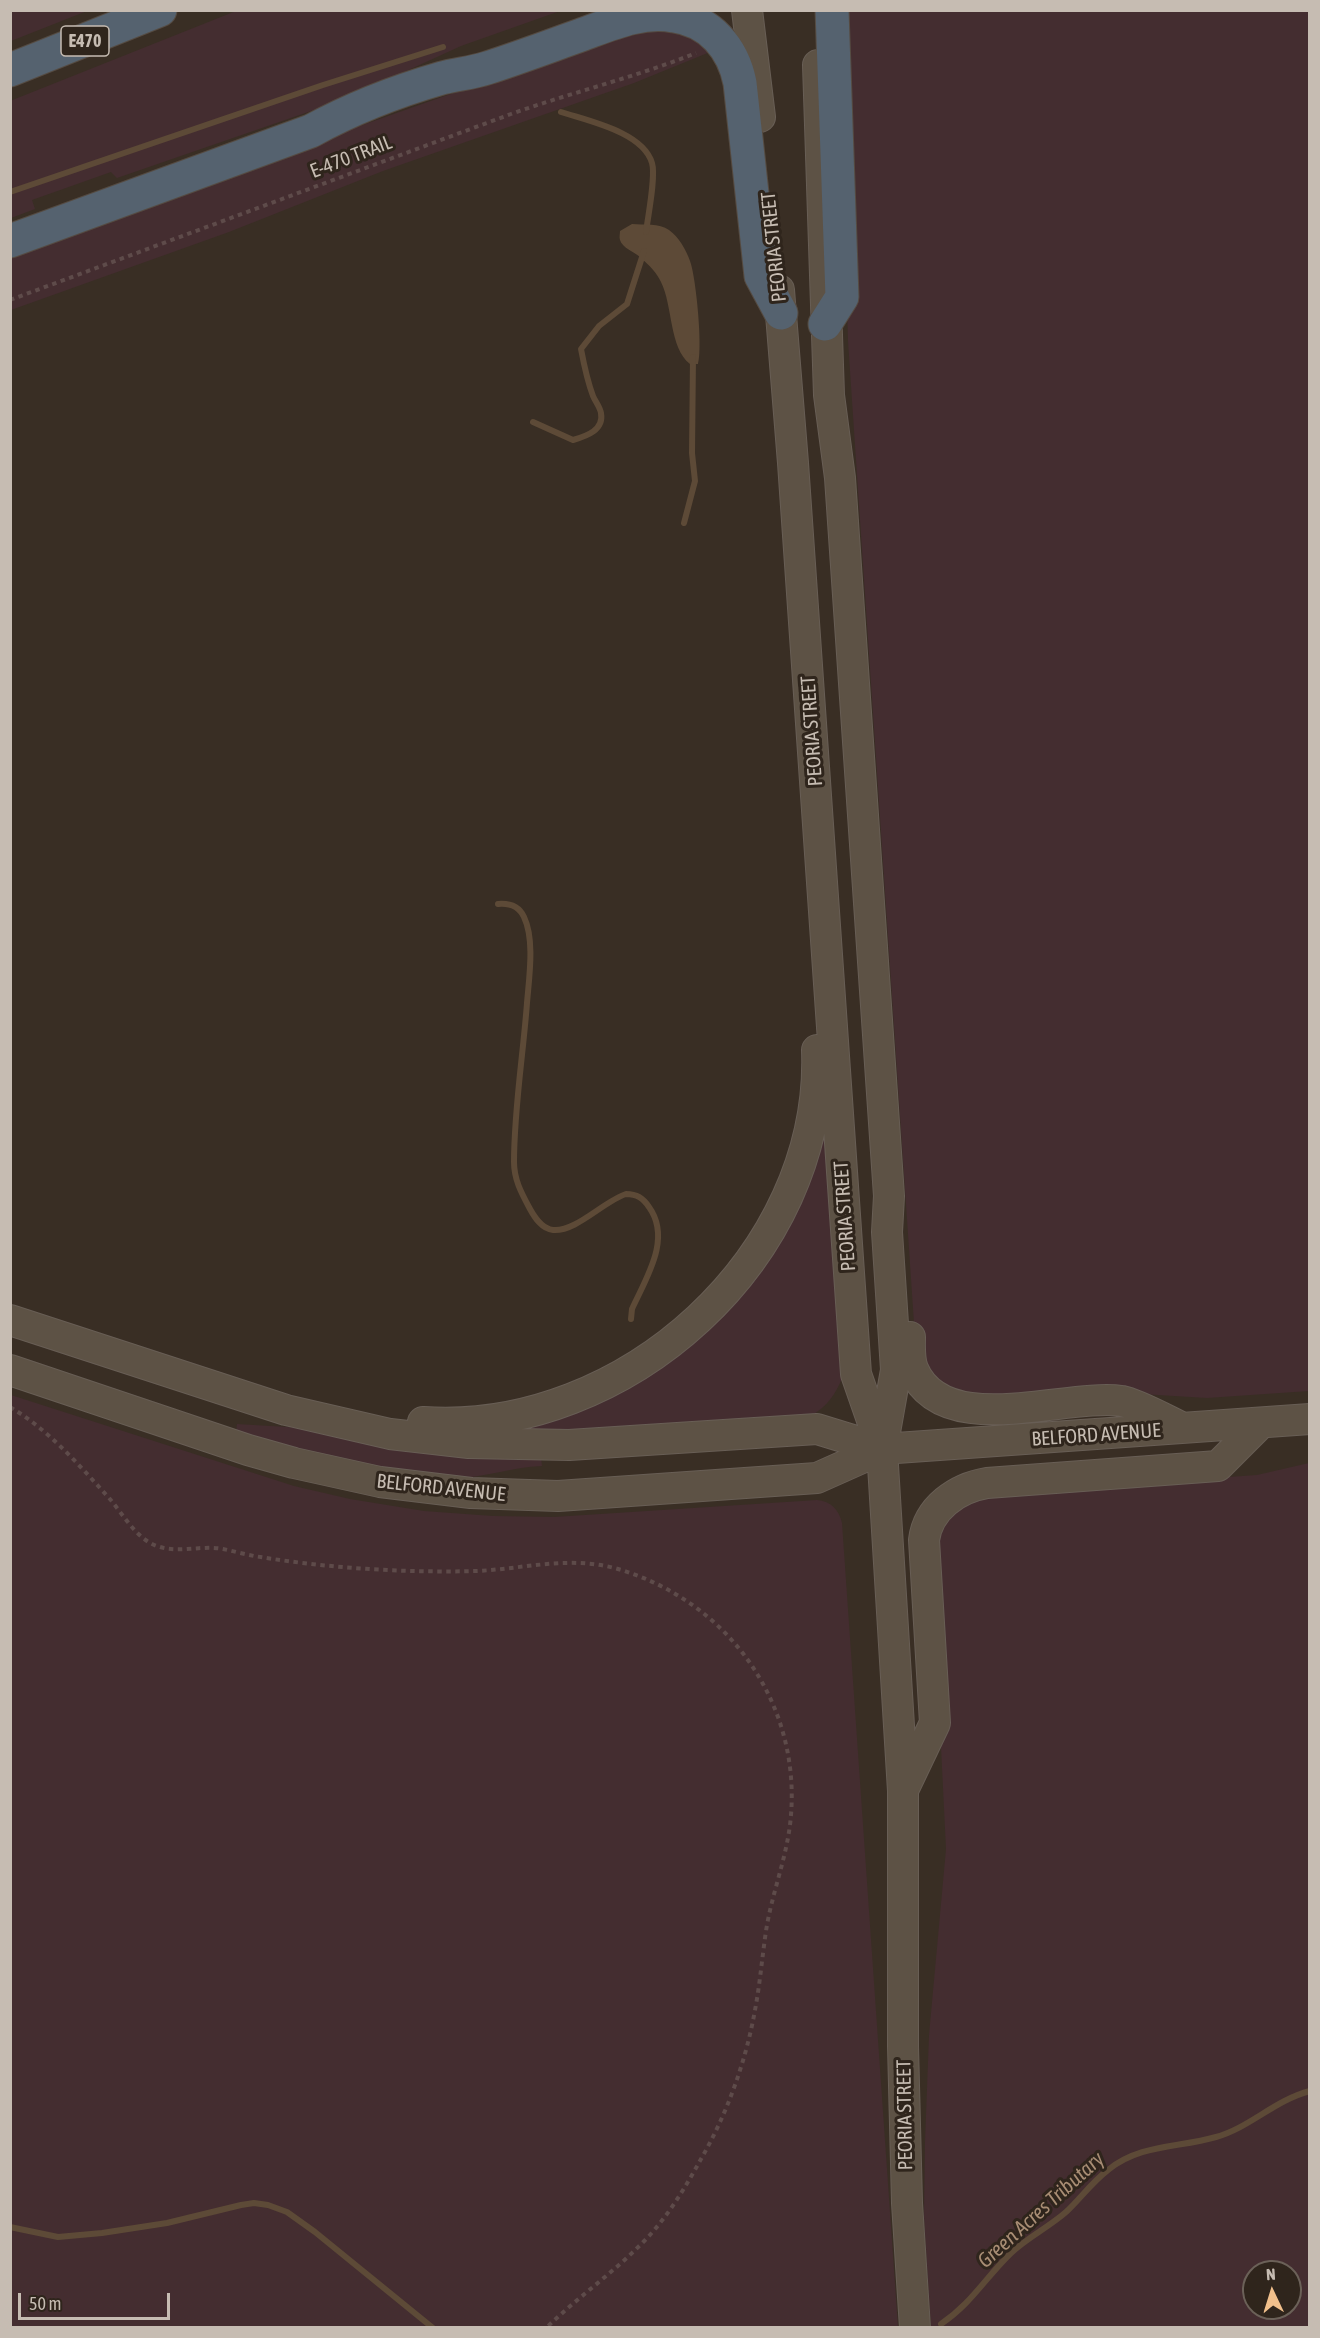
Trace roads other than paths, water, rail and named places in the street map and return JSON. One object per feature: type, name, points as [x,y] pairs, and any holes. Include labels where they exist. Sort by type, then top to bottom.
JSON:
[{"type":"highway","name":"E470","points":[[10,70],[160,10]]},
{"type":"highway","points":[[442,78],[477,55],[601,10]]},
{"type":"highway","points":[[825,324],[842,297],[832,10]]},
{"type":"highway","points":[[10,226],[306,121],[339,115],[442,78],[484,69],[617,22],[640,16],[662,14],[694,21],[709,30],[726,49],[738,74],[761,276],[781,313]]},
{"type":"highway","points":[[10,241],[311,131],[339,115]]},
{"type":"main road","name":"PEORIA STREET","points":[[747,10],[781,313],[856,1374],[882,1449]]},
{"type":"main road","name":"PEORIA STREET","points":[[816,10],[829,395],[840,478],[890,1196],[887,1232],[896,1370],[882,1449],[903,1791],[903,2046],[907,2203],[915,2328]]},
{"type":"main road","points":[[369,1430],[400,1420],[448,1422],[505,1417],[570,1399],[624,1374],[655,1354],[706,1312],[736,1281],[769,1231],[786,1197],[798,1168],[810,1126],[817,1059],[810,926],[823,890]]},
{"type":"main road","points":[[890,1196],[904,1233],[911,1364],[917,1377],[935,1395],[955,1405],[982,1409],[1123,1401],[1186,1429]]},
{"type":"main road","name":"BELFORD AVENUE","points":[[10,1320],[286,1410],[369,1430],[459,1443],[537,1446],[817,1429],[882,1449]]},
{"type":"main road","name":"BELFORD AVENUE","points":[[10,1371],[248,1450],[294,1463],[380,1482],[471,1493],[558,1496],[817,1478],[882,1449],[1310,1419]]},
{"type":"main road","points":[[903,1791],[935,1723],[924,1540],[928,1523],[942,1505],[970,1486],[987,1483],[1218,1466],[1261,1423]]},
{"type":"waterway","points":[[10,192],[323,85],[443,47]]},
{"type":"waterway","points":[[561,112],[613,129],[638,143],[647,152],[652,163],[653,177],[646,232]]},
{"type":"waterway","points":[[533,422],[573,440],[589,434],[600,424],[600,411],[589,384],[581,349],[599,326],[627,304],[644,251]]},
{"type":"waterway","points":[[684,523],[695,481],[692,453],[693,357]]},
{"type":"waterway","points":[[498,904],[514,906],[520,910],[527,926],[530,948],[529,982],[515,1123],[514,1169],[517,1181],[537,1219],[545,1228],[553,1230],[571,1226],[626,1194],[637,1196],[647,1204],[655,1219],[658,1232],[657,1245],[650,1272],[632,1309],[631,1319]]},
{"type":"waterway","name":"Green Acres Tributary","points":[[941,2324],[970,2299],[1011,2253],[1066,2212],[1097,2180],[1120,2162],[1146,2151],[1202,2141],[1228,2133],[1285,2101],[1310,2091]]},
{"type":"waterway","points":[[10,2227],[58,2237],[167,2223],[254,2203],[268,2205],[287,2212],[315,2232],[433,2328]]}]
